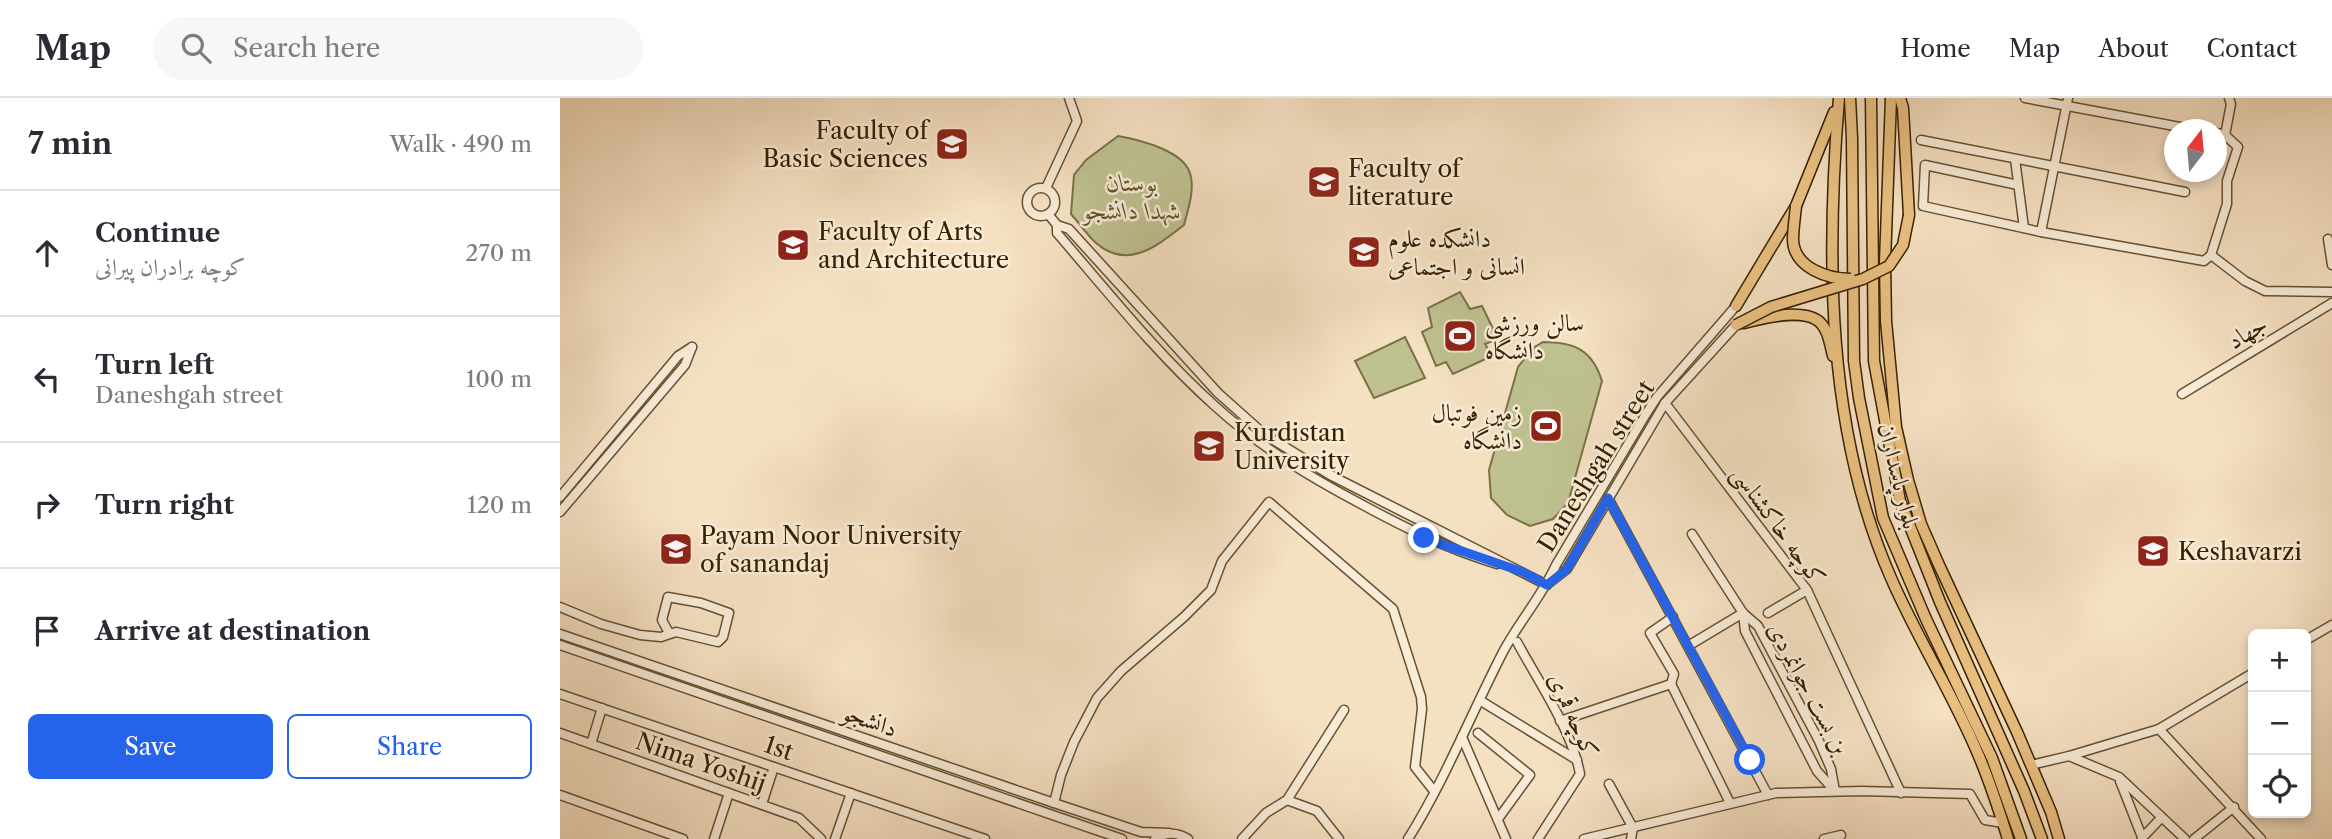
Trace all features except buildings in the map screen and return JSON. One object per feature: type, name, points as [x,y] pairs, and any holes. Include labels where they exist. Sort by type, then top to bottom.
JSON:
[{"type":"main road","points":[[1736,306],[1796,206],[1839,98]]},
{"type":"main road","points":[[1839,98],[1832,240],[1833,310],[1847,433],[1873,533],[1891,579],[1977,752],[2008,839]]},
{"type":"main road","name":"بلوار پاسداران","points":[[1850,98],[1854,361],[1883,518],[1926,620],[1992,758],[2021,839]]},
{"type":"main road","name":"بلوار پاسداران","points":[[1871,98],[1874,361],[1900,501],[1940,602],[2024,791],[2042,839]]},
{"type":"main road","points":[[1891,98],[1885,262],[1886,321],[1896,427],[1908,480],[1921,524],[2031,765],[2059,839]]},
{"type":"main road","points":[[1736,325],[1771,306],[1863,279],[1889,266],[1903,245],[1909,215],[1903,108],[1900,98]]},
{"type":"main road","points":[[1796,206],[1794,249],[1808,267],[1822,275],[1841,279],[1863,279]]},
{"type":"main road","points":[[1736,325],[1775,316],[1801,316],[1818,320],[1827,333],[1842,389]]},
{"type":"main road","points":[[1880,389],[1893,386]]},
{"type":"street","points":[[1046,188],[1077,121],[1069,98]]},
{"type":"street","points":[[2025,98],[2067,102],[2164,123]]},
{"type":"street","points":[[2226,119],[2231,104],[2229,98]]},
{"type":"street","points":[[2041,232],[2067,102]]},
{"type":"street","points":[[2227,139],[2238,147],[2227,181]]},
{"type":"street","points":[[1921,140],[2185,192]]},
{"type":"street","points":[[2015,159],[2024,228]]},
{"type":"street","points":[[2018,185],[1925,164],[1923,206],[2041,232],[2204,261],[2211,255],[2227,204],[2227,182]]},
{"type":"street","points":[[1046,188],[1055,198],[1054,207],[1048,214],[1034,214],[1027,203],[1032,190],[1046,188]]},
{"type":"street","points":[[1048,214],[1057,225],[1069,229],[1218,393],[1265,434],[1332,476],[1547,585]]},
{"type":"street","points":[[1057,225],[1057,233],[1167,360],[1269,451],[1327,486],[1424,538],[1523,572]]},
{"type":"street","points":[[2328,239],[2332,265]]},
{"type":"street","points":[[2211,255],[2245,281],[2265,291],[2332,292]]},
{"type":"street","name":"جهاد","points":[[2182,394],[2332,303]]},
{"type":"street","name":"Daneshgah street","points":[[1408,839],[1515,630],[1547,585],[1556,565],[1651,405],[1736,306]]},
{"type":"street","name":"Daneshgah street","points":[[1547,585],[1567,569],[1665,403],[1736,325]]},
{"type":"street","points":[[560,497],[678,356],[692,347],[685,365],[560,512]]},
{"type":"street","name":"کوچه خاکشناسی","points":[[1665,403],[1807,590],[1900,793]]},
{"type":"street","points":[[1327,486],[1332,476]]},
{"type":"street","points":[[1608,498],[1768,795]]},
{"type":"street","points":[[1054,803],[1074,742],[1097,698],[1121,671],[1212,590],[1223,561],[1269,502],[1393,609],[1422,709],[1415,767],[1434,791]]},
{"type":"street","name":"بن بست جوانمردی","points":[[1692,534],[1743,613],[1758,626],[1819,741],[1831,769],[1835,791]]},
{"type":"street","points":[[1768,613],[1807,590]]},
{"type":"street","points":[[560,607],[601,624],[639,635],[662,636],[676,632],[718,642],[723,637],[729,613],[701,603],[668,597],[662,620],[669,633]]},
{"type":"street","points":[[1688,646],[1743,613]]},
{"type":"street","name":"بن بست جوانمردی","points":[[1743,613],[1745,631],[1817,771],[1835,791]]},
{"type":"street","points":[[1673,617],[1650,634],[1674,674],[1671,684],[1730,803]]},
{"type":"street","points":[[2311,637],[2332,625]]},
{"type":"street","name":"دانشجو","points":[[560,634],[1141,832],[1178,834],[1188,839]]},
{"type":"street","name":"کوچه قمری","points":[[1517,642],[1560,722],[1577,760],[1580,774],[1538,839]]},
{"type":"street","name":"دانشجو","points":[[560,645],[1122,839]]},
{"type":"street","points":[[2031,765],[2159,729],[2248,676]]},
{"type":"street","points":[[1560,722],[1671,684]]},
{"type":"street","name":"1st","points":[[560,694],[851,793],[958,835],[985,839]]},
{"type":"street","points":[[1481,701],[1577,760]]},
{"type":"street","points":[[591,744],[601,708]]},
{"type":"street","points":[[1242,839],[1266,813],[1287,800],[1344,710]]},
{"type":"street","points":[[2159,729],[2261,839]]},
{"type":"street","name":"Nima Yoshij","points":[[560,733],[799,818],[821,839]]},
{"type":"street","points":[[1478,733],[1530,775],[1498,820]]},
{"type":"street","points":[[1462,737],[1506,839]]},
{"type":"street","points":[[2069,756],[2119,777],[2185,839]]},
{"type":"street","points":[[762,804],[774,767]]},
{"type":"street","points":[[2119,777],[2142,838],[2161,818]]},
{"type":"street","points":[[1609,784],[1633,828],[1630,839]]},
{"type":"street","points":[[1584,839],[1768,795],[1835,791],[1970,794],[1985,820],[2003,823]]},
{"type":"street","points":[[714,839],[729,793]]},
{"type":"street","points":[[835,839],[851,793]]},
{"type":"street","points":[[560,795],[683,839]]},
{"type":"street","points":[[1287,800],[1317,811],[1339,839]]},
{"type":"street","points":[[2194,839],[2234,807]]},
{"type":"street","points":[[1155,839],[1169,833]]},
{"type":"street","points":[[1824,839],[1841,835]]},
{"type":"green space","name":"بوستان شهدا دانشجو","points":[[1118,136],[1150,144],[1172,154],[1188,168],[1192,183],[1184,225],[1153,247],[1131,255],[1108,251],[1096,243],[1071,214],[1074,175],[1086,160]]},
{"type":"green space","name":"سالن ورزشی دانشگاه","points":[[1460,292],[1470,309],[1482,306],[1498,339],[1485,344],[1492,356],[1453,374],[1446,362],[1436,366],[1422,332],[1432,327],[1428,308]]},
{"type":"green space","points":[[1405,337],[1425,378],[1374,398],[1355,361]]},
{"type":"green space","name":"زمین فوتبال دانشگاه","points":[[1543,342],[1564,344],[1581,350],[1593,362],[1602,381],[1568,503],[1553,519],[1530,526],[1507,515],[1491,498],[1489,470],[1518,367],[1533,348]]},
{"type":"place","name":"Faculty of Basic Sciences","points":[[952,144]]},
{"type":"place","name":"Faculty of literature","points":[[1324,182]]},
{"type":"place","name":"Faculty of Arts and Architecture","points":[[793,245]]},
{"type":"place","name":"دانشکده علوم انسانی و اجتماعی","points":[[1364,252]]},
{"type":"place","name":"سالن ورزشی دانشگاه","points":[[1460,336]]},
{"type":"place","name":"زمین فوتبال دانشگاه","points":[[1546,426]]},
{"type":"place","name":"Kurdistan University","points":[[1209,446]]},
{"type":"place","name":"Payam Noor University of sanandaj","points":[[676,549]]},
{"type":"place","name":"Keshavarzi","points":[[2153,551]]},
{"type":"route","points":[[1424,538],[1523,572],[1547,585],[1567,569],[1608,498],[1750,760]]}]
